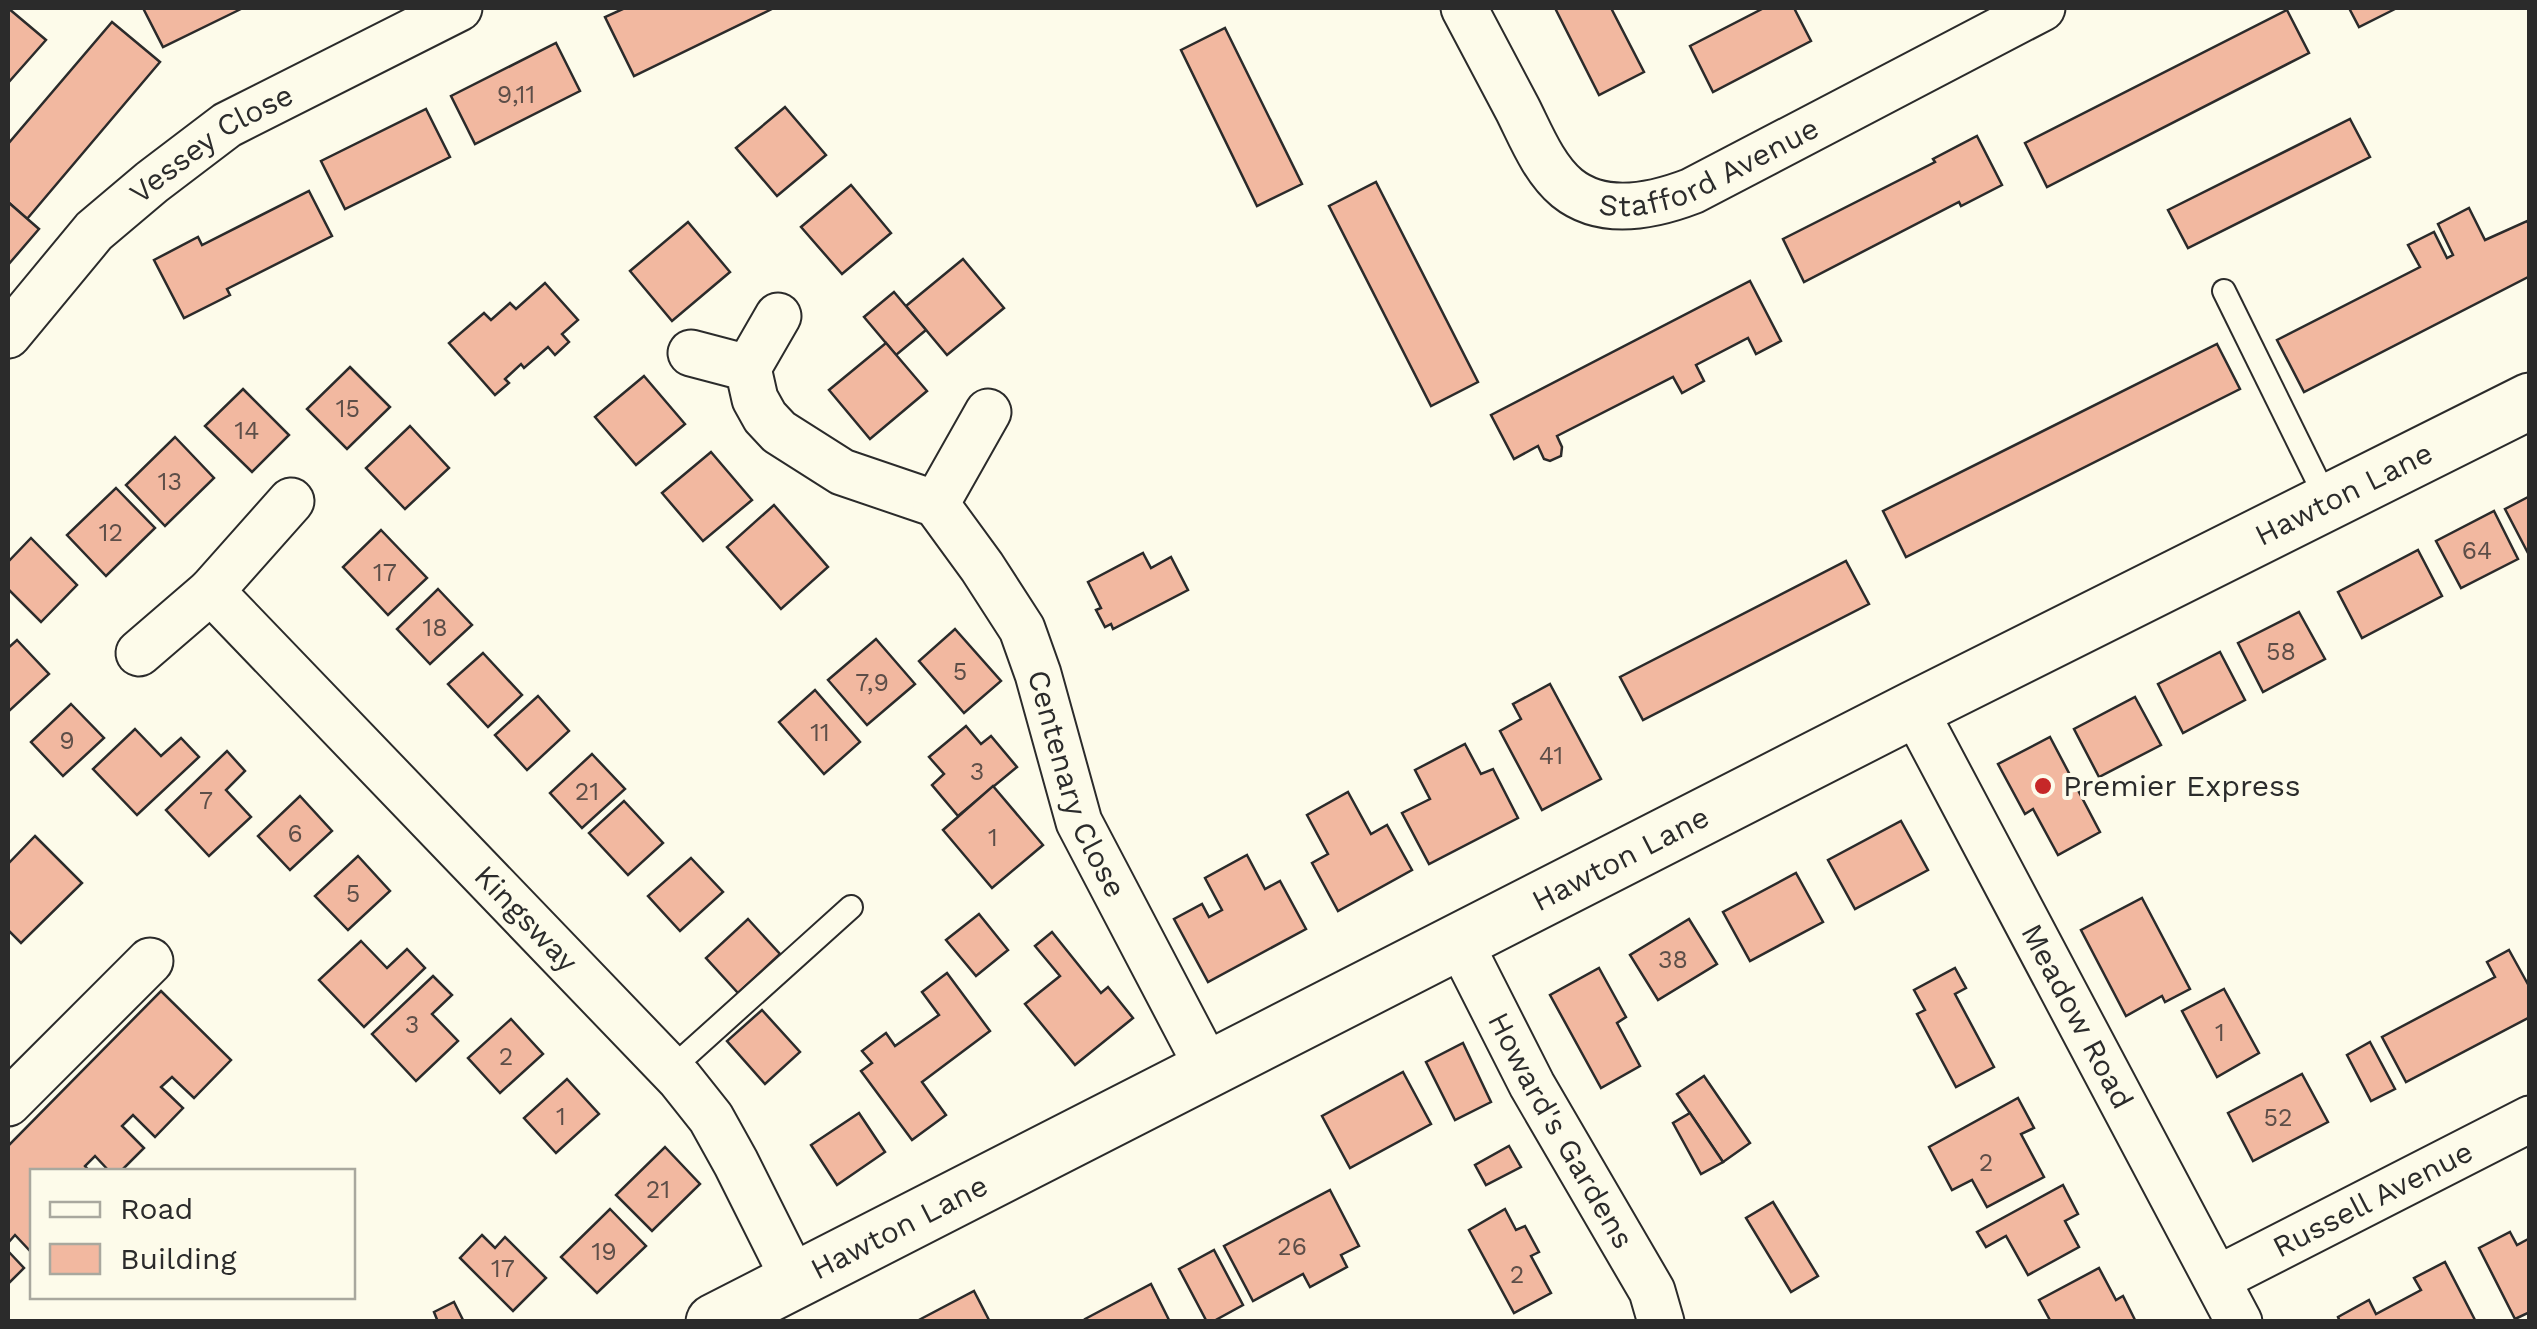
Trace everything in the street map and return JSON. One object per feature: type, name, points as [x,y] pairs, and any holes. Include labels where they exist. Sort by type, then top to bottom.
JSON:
[{"type":"street","name":"Vessey Close","points":[[8,335],[94,231],[227,125],[459,8]]},
{"type":"street","name":"Stafford Avenue","points":[[1464,8],[1554,174],[1569,190],[1613,206],[1664,202],[1692,191],[2034,9]]},
{"type":"street","points":[[778,316],[748,368],[755,398],[765,418],[779,432],[842,472],[936,504],[988,412]]},
{"type":"street","points":[[691,353],[748,368]]},
{"type":"street","name":"Hawton Lane","points":[[714,1322],[1914,709],[2530,401]]},
{"type":"street","points":[[139,653],[211,591],[291,501]]},
{"type":"street","name":"Centenary Close","points":[[936,504],[1022,629],[1079,822],[1209,1070]]},
{"type":"street","name":"Kingsway","points":[[211,591],[670,1070],[710,1118],[796,1281]]},
{"type":"street","name":"Meadow Road","points":[[1914,709],[2239,1322]]},
{"type":"street","name":"Howard's Gardens","points":[[1459,942],[1532,1085],[1652,1291],[1661,1322]]},
{"type":"street","points":[[8,1103],[150,961]]},
{"type":"street","name":"Russell Avenue","points":[[2217,1279],[2530,1119]]},
{"type":"lane","points":[[2224,291],[2328,502]]},
{"type":"lane","points":[[670,1070],[851,908]]},
{"type":"building","points":[[8,8],[46,40],[8,83]]},
{"type":"building","points":[[143,8],[243,8],[163,47]]},
{"type":"building","points":[[625,8],[774,8],[634,76],[605,17]]},
{"type":"building","points":[[1555,8],[1611,8],[1644,72],[1599,95]]},
{"type":"building","points":[[1764,8],[1794,8],[1811,41],[1713,92],[1690,46]]},
{"type":"building","points":[[2349,8],[2397,8],[2359,27]]},
{"type":"building","points":[[2287,10],[2309,53],[2047,187],[2025,143]]},
{"type":"building","points":[[112,22],[160,62],[27,219],[8,202],[8,144]]},
{"type":"building","points":[[1225,28],[1302,184],[1257,206],[1181,50]]},
{"type":"building","points":[[556,43],[580,91],[475,144],[451,96]]},
{"type":"building","points":[[785,107],[826,155],[777,196],[736,148]]},
{"type":"building","points":[[426,109],[450,157],[345,209],[321,161]]},
{"type":"building","points":[[2350,119],[2370,157],[2188,248],[2168,210]]},
{"type":"building","points":[[1977,136],[2002,185],[1961,206],[1959,202],[1804,282],[1783,239],[1935,162],[1933,159]]},
{"type":"building","points":[[1376,182],[1478,382],[1431,406],[1329,206]]},
{"type":"building","points":[[851,185],[891,233],[842,274],[801,227]]},
{"type":"building","points":[[309,191],[332,236],[227,289],[230,295],[184,318],[154,260],[198,237],[202,245]]},
{"type":"building","points":[[8,202],[39,229],[8,265]]},
{"type":"building","points":[[2469,208],[2485,240],[2527,221],[2530,276],[2304,392],[2277,340],[2420,267],[2408,245],[2434,232],[2447,258],[2453,255],[2438,224]]},
{"type":"building","points":[[688,222],[730,272],[672,321],[630,271]]},
{"type":"building","points":[[963,259],[1004,308],[947,355],[906,306]]},
{"type":"building","points":[[1750,281],[1781,341],[1756,354],[1748,338],[1696,365],[1704,381],[1682,393],[1673,377],[1557,436],[1561,456],[1550,461],[1544,459],[1538,446],[1514,459],[1491,415]]},
{"type":"building","points":[[545,283],[578,320],[562,334],[569,342],[555,355],[548,347],[524,368],[521,364],[505,379],[509,383],[495,395],[449,343],[484,313],[491,320],[510,303],[516,309]]},
{"type":"building","points":[[894,292],[926,330],[896,355],[864,317]]},
{"type":"building","points":[[886,343],[927,391],[870,439],[829,390]]},
{"type":"building","points":[[2217,344],[2240,389],[1906,557],[1883,511]]},
{"type":"building","points":[[350,367],[390,407],[347,449],[307,409]]},
{"type":"building","points":[[644,376],[685,424],[636,465],[595,417]]},
{"type":"building","points":[[243,389],[289,435],[252,472],[205,426]]},
{"type":"building","points":[[410,426],[449,468],[405,509],[366,468]]},
{"type":"building","points":[[175,437],[214,478],[165,526],[126,485]]},
{"type":"building","points":[[711,452],[752,500],[703,541],[662,493]]},
{"type":"building","points":[[116,488],[155,528],[106,576],[67,535]]},
{"type":"building","points":[[2530,496],[2530,557],[2505,509]]},
{"type":"building","points":[[774,505],[828,567],[781,609],[727,547]]},
{"type":"building","points":[[2494,511],[2518,559],[2461,588],[2436,541]]},
{"type":"building","points":[[381,530],[427,578],[388,615],[343,567]]},
{"type":"building","points":[[31,538],[77,585],[41,622],[8,589],[8,562]]},
{"type":"building","points":[[2418,550],[2442,596],[2362,638],[2338,592]]},
{"type":"building","points":[[1143,553],[1151,568],[1171,557],[1188,590],[1113,629],[1111,624],[1105,627],[1088,582]]},
{"type":"building","points":[[1846,561],[1869,604],[1643,720],[1620,677]]},
{"type":"building","points":[[438,589],[472,625],[430,664],[397,629]]},
{"type":"building","points":[[2299,612],[2325,659],[2263,692],[2238,643]]},
{"type":"building","points":[[955,629],[1001,681],[964,713],[919,661]]},
{"type":"building","points":[[876,639],[915,684],[867,725],[828,680]]},
{"type":"building","points":[[17,640],[49,674],[8,712],[8,648]]},
{"type":"building","points":[[2220,652],[2245,700],[2183,733],[2158,684]]},
{"type":"building","points":[[483,653],[522,695],[488,727],[448,684]]},
{"type":"building","points":[[1550,684],[1601,779],[1542,810],[1500,731],[1521,719],[1513,704]]},
{"type":"building","points":[[815,690],[860,742],[824,774],[779,722]]},
{"type":"building","points":[[538,696],[569,731],[527,770],[495,735]]},
{"type":"building","points":[[2135,697],[2161,745],[2099,777],[2074,729]]},
{"type":"building","points":[[71,704],[104,738],[63,776],[31,742]]},
{"type":"building","points":[[966,726],[981,744],[991,736],[1017,767],[958,816],[932,785],[944,774],[929,757]]},
{"type":"building","points":[[135,729],[161,756],[181,738],[199,757],[137,815],[93,769]]},
{"type":"building","name":"Premier Express","points":[[2050,737],[2100,832],[2058,855],[2033,809],[2025,814],[1998,764]]},
{"type":"building","points":[[1465,744],[1481,774],[1493,769],[1518,818],[1429,864],[1402,813],[1430,799],[1415,770]]},
{"type":"building","points":[[227,751],[245,771],[226,790],[251,817],[209,856],[166,810]]},
{"type":"building","points":[[592,754],[625,789],[582,828],[550,793]]},
{"type":"building","points":[[993,786],[1043,845],[992,888],[943,830]]},
{"type":"building","points":[[1348,792],[1371,834],[1387,825],[1412,870],[1338,911],[1312,863],[1328,854],[1307,815]]},
{"type":"building","points":[[300,796],[332,831],[290,870],[258,836]]},
{"type":"building","points":[[624,801],[663,843],[628,875],[589,833]]},
{"type":"building","points":[[1901,821],[1928,870],[1855,909],[1828,860]]},
{"type":"building","points":[[35,836],[82,883],[21,943],[8,930],[8,864]]},
{"type":"building","points":[[1247,855],[1265,889],[1280,881],[1306,929],[1208,982],[1174,919],[1202,904],[1209,917],[1222,910],[1205,878]]},
{"type":"building","points":[[358,856],[390,891],[348,930],[315,896]]},
{"type":"building","points":[[691,858],[723,892],[680,931],[648,896]]},
{"type":"building","points":[[1796,873],[1823,922],[1750,961],[1723,912]]},
{"type":"building","points":[[2142,898],[2190,989],[2165,1002],[2162,996],[2126,1016],[2081,930]]},
{"type":"building","points":[[979,914],[1008,950],[976,976],[946,940]]},
{"type":"building","points":[[748,919],[780,954],[738,993],[706,958]]},
{"type":"building","points":[[1689,919],[1717,964],[1658,1000],[1630,955]]},
{"type":"building","points":[[1052,932],[1101,993],[1108,987],[1133,1018],[1075,1065],[1025,1004],[1060,976],[1035,946]]},
{"type":"building","points":[[361,941],[387,968],[407,949],[425,968],[364,1027],[319,980]]},
{"type":"building","points":[[2509,950],[2530,988],[2530,1017],[2406,1082],[2382,1037],[2495,977],[2487,962]]},
{"type":"building","points":[[1599,968],[1626,1017],[1617,1023],[1640,1066],[1601,1088],[1550,995]]},
{"type":"building","points":[[1955,968],[1966,988],[1955,994],[1994,1067],[1956,1087],[1917,1014],[1925,1010],[1914,990]]},
{"type":"building","points":[[947,973],[990,1031],[922,1082],[946,1115],[912,1140],[861,1071],[872,1063],[862,1051],[886,1033],[895,1046],[939,1015],[922,992]]},
{"type":"building","points":[[433,976],[452,995],[432,1014],[458,1041],[416,1081],[372,1034]]},
{"type":"building","points":[[2224,989],[2259,1053],[2217,1077],[2182,1011]]},
{"type":"building","points":[[161,991],[231,1060],[194,1098],[172,1077],[161,1087],[183,1108],[155,1137],[133,1115],[122,1126],[144,1148],[123,1169],[107,1169],[95,1156],[85,1166],[88,1169],[30,1169],[30,1251],[15,1235],[8,1243],[8,1146]]},
{"type":"building","points":[[762,1010],[800,1052],[765,1084],[727,1041]]},
{"type":"building","points":[[511,1019],[543,1054],[500,1093],[468,1058]]},
{"type":"building","points":[[2370,1042],[2395,1089],[2371,1101],[2347,1055]]},
{"type":"building","points":[[1463,1043],[1491,1102],[1455,1120],[1426,1062]]},
{"type":"building","points":[[1403,1072],[1431,1124],[1350,1168],[1322,1116]]},
{"type":"building","points":[[2302,1074],[2328,1122],[2253,1161],[2228,1113]]},
{"type":"building","points":[[1704,1076],[1750,1143],[1723,1162],[1677,1094]]},
{"type":"building","points":[[567,1079],[599,1114],[556,1153],[524,1118]]},
{"type":"building","points":[[2018,1098],[2034,1128],[2021,1134],[2044,1177],[1987,1207],[1972,1180],[1952,1190],[1929,1147]]},
{"type":"building","points":[[859,1113],[885,1152],[837,1185],[811,1145]]},
{"type":"building","points":[[1690,1113],[1723,1162],[1701,1174],[1673,1123]]},
{"type":"building","points":[[1509,1146],[1521,1167],[1486,1185],[1475,1165]]},
{"type":"building","points":[[665,1147],[700,1184],[652,1231],[616,1195]]},
{"type":"building","points":[[2063,1185],[2078,1214],[2065,1221],[2079,1247],[2028,1275],[2006,1236],[1986,1247],[1977,1232]]},
{"type":"building","points":[[1330,1190],[1359,1246],[1341,1255],[1347,1267],[1310,1287],[1303,1274],[1253,1301],[1224,1246]]},
{"type":"building","points":[[1773,1202],[1818,1276],[1791,1292],[1746,1218]]},
{"type":"building","points":[[610,1209],[646,1246],[597,1293],[561,1257]]},
{"type":"building","points":[[1505,1209],[1516,1230],[1525,1226],[1539,1252],[1531,1256],[1551,1293],[1514,1313],[1469,1230]]},
{"type":"building","points":[[2510,1232],[2517,1245],[2530,1238],[2530,1312],[2515,1319],[2479,1248]]},
{"type":"building","points":[[482,1235],[495,1248],[505,1237],[546,1278],[513,1311],[460,1258]]},
{"type":"building","points":[[1214,1250],[1243,1305],[1207,1322],[1179,1269]]},
{"type":"building","points":[[8,1251],[24,1268],[8,1284]]},
{"type":"building","points":[[2445,1262],[2476,1322],[2340,1322],[2338,1317],[2369,1300],[2376,1314],[2421,1290],[2414,1278]]},
{"type":"building","points":[[2099,1268],[2116,1300],[2123,1296],[2136,1322],[2051,1322],[2039,1300]]},
{"type":"building","points":[[1151,1284],[1170,1322],[1086,1322],[1085,1319]]},
{"type":"building","points":[[974,1291],[990,1322],[915,1322]]},
{"type":"building","points":[[454,1302],[464,1322],[438,1322],[434,1312]]},
{"type":"place","name":"Premier Express","points":[[2043,786]]}]
